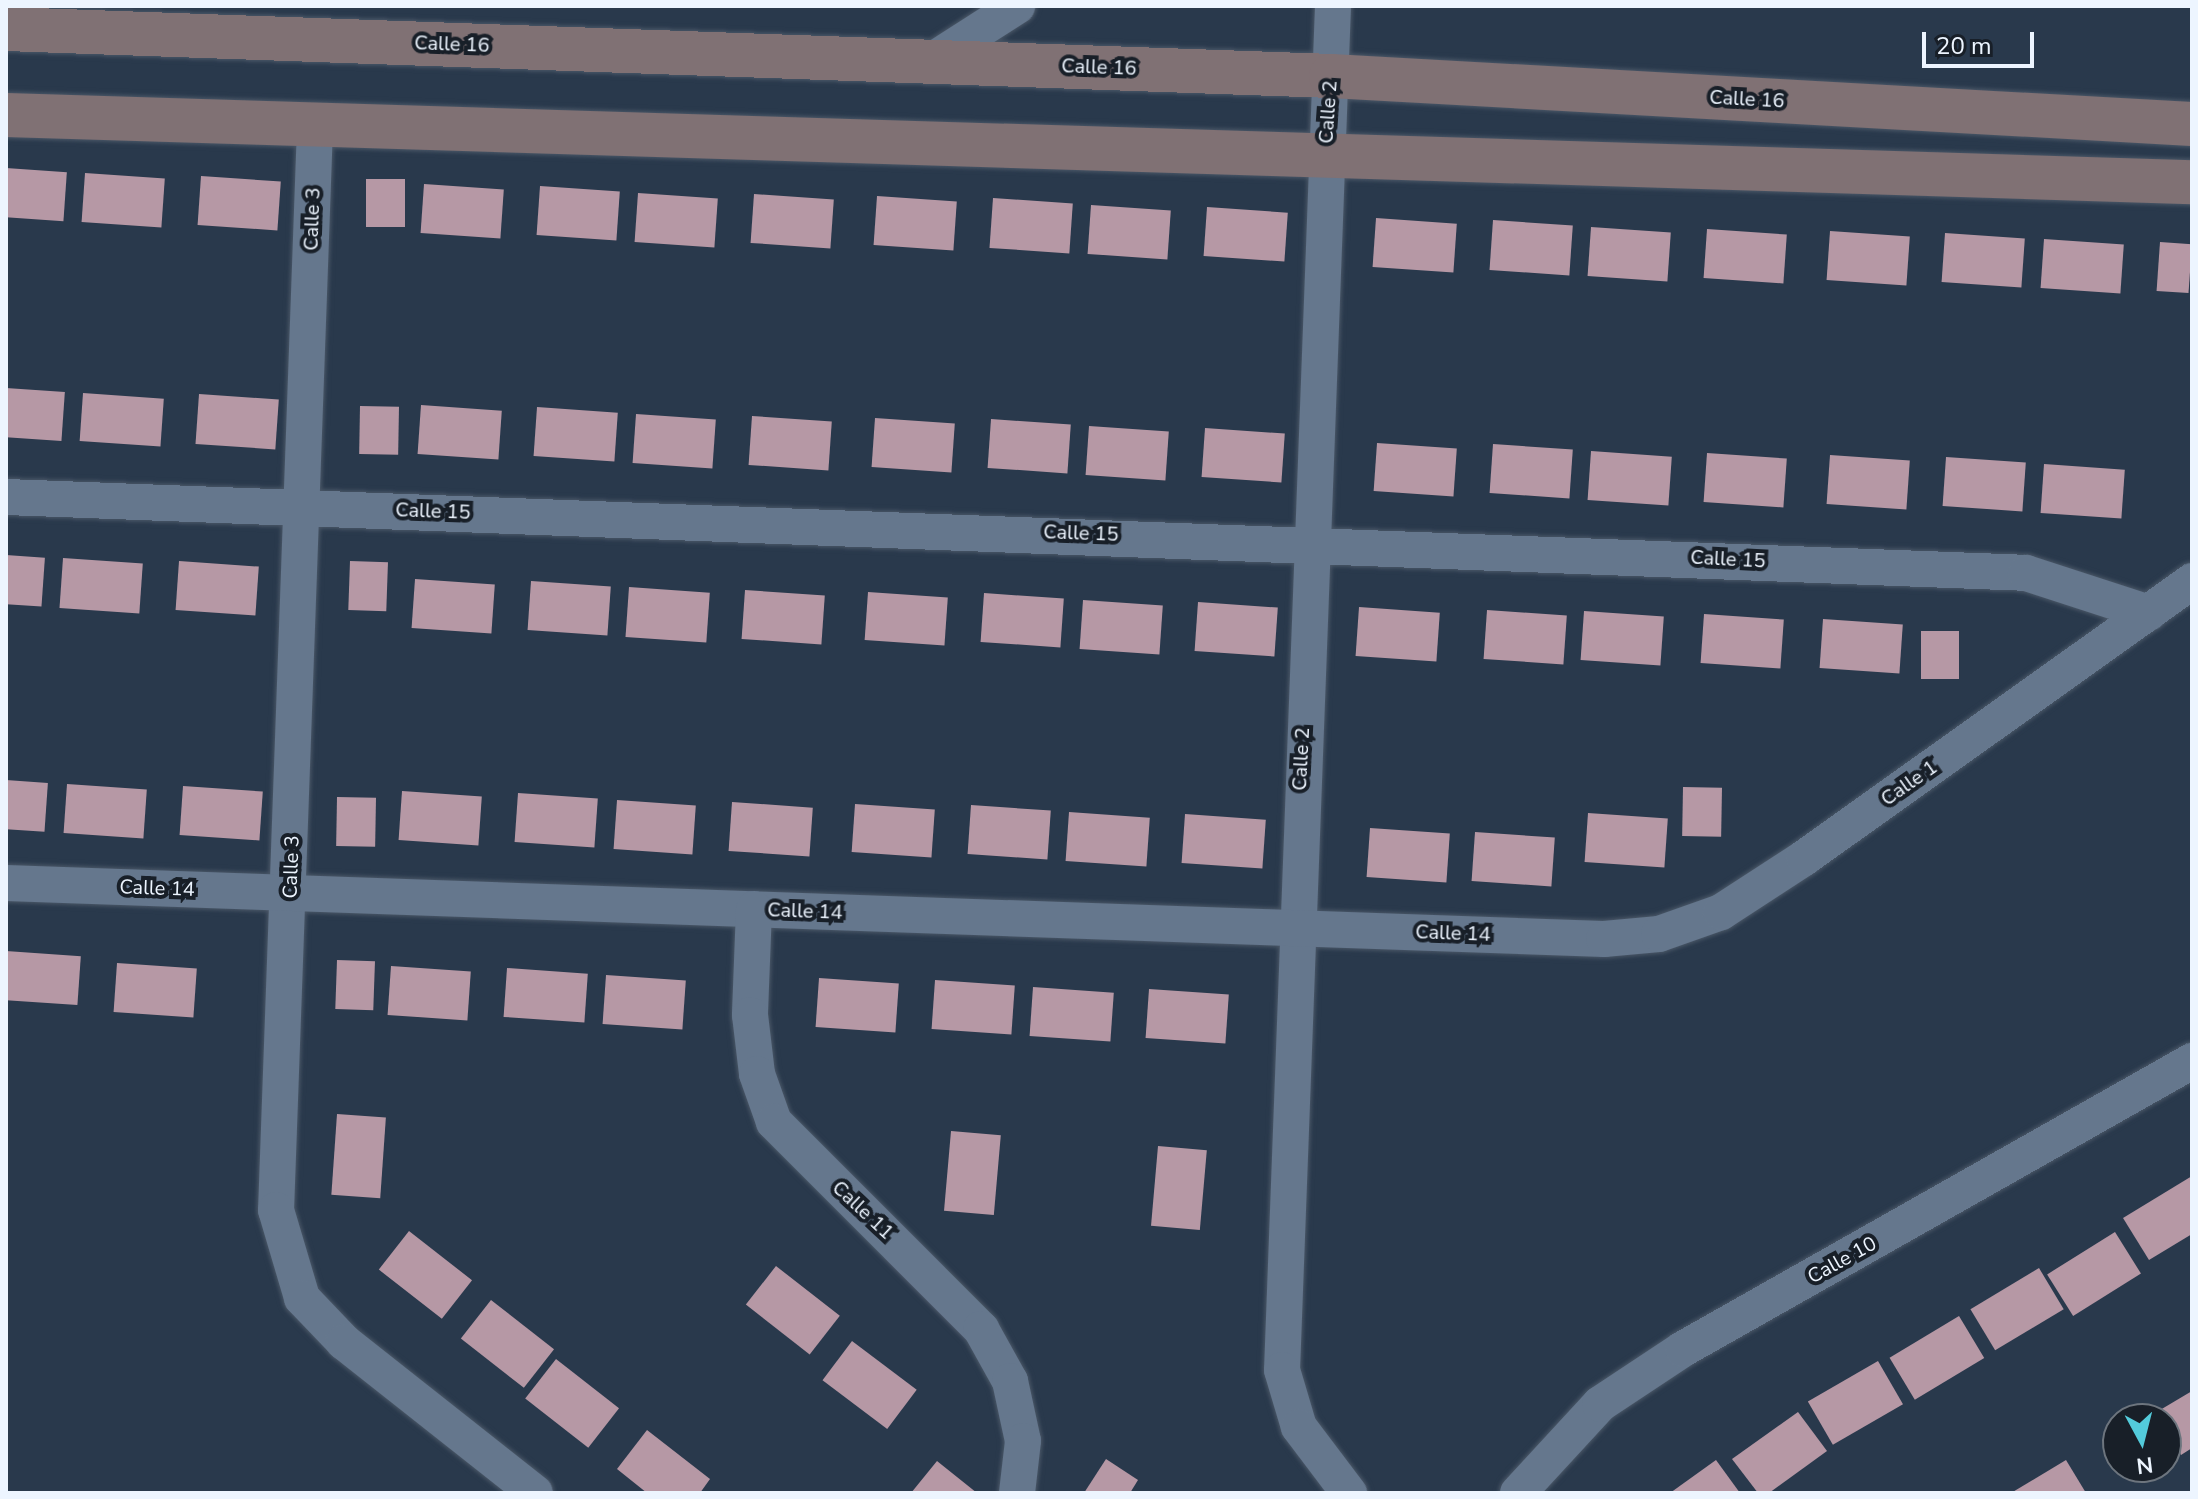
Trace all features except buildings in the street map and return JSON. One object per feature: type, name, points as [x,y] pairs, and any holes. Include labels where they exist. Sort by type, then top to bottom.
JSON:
[{"type":"street","points":[[933,60],[1017,6]]},
{"type":"street","name":"Calle 2","points":[[1333,6],[1293,928],[1282,1370],[1299,1427],[1349,1493]]},
{"type":"street","name":"Calle 16","points":[[6,29],[81,18],[933,60],[1331,76],[2192,124]]},
{"type":"street","points":[[6,115],[315,127],[2192,182]]},
{"type":"street","name":"Calle 3","points":[[315,127],[290,893],[276,1194],[284,1255],[302,1298],[344,1342],[535,1493]]},
{"type":"street","name":"Calle 15","points":[[6,497],[1311,541],[2026,573],[2149,613]]},
{"type":"street","name":"Calle 1","points":[[1604,939],[1659,934],[1721,912],[2192,581]]},
{"type":"street","name":"Calle 14","points":[[6,883],[1604,939]]},
{"type":"street","name":"Calle 11","points":[[754,909],[750,1015],[757,1074],[774,1122],[981,1329],[1010,1381],[1023,1441],[1017,1493]]},
{"type":"street","name":"Calle 10","points":[[1518,1493],[1600,1404],[1683,1349],[2192,1061]]}]
